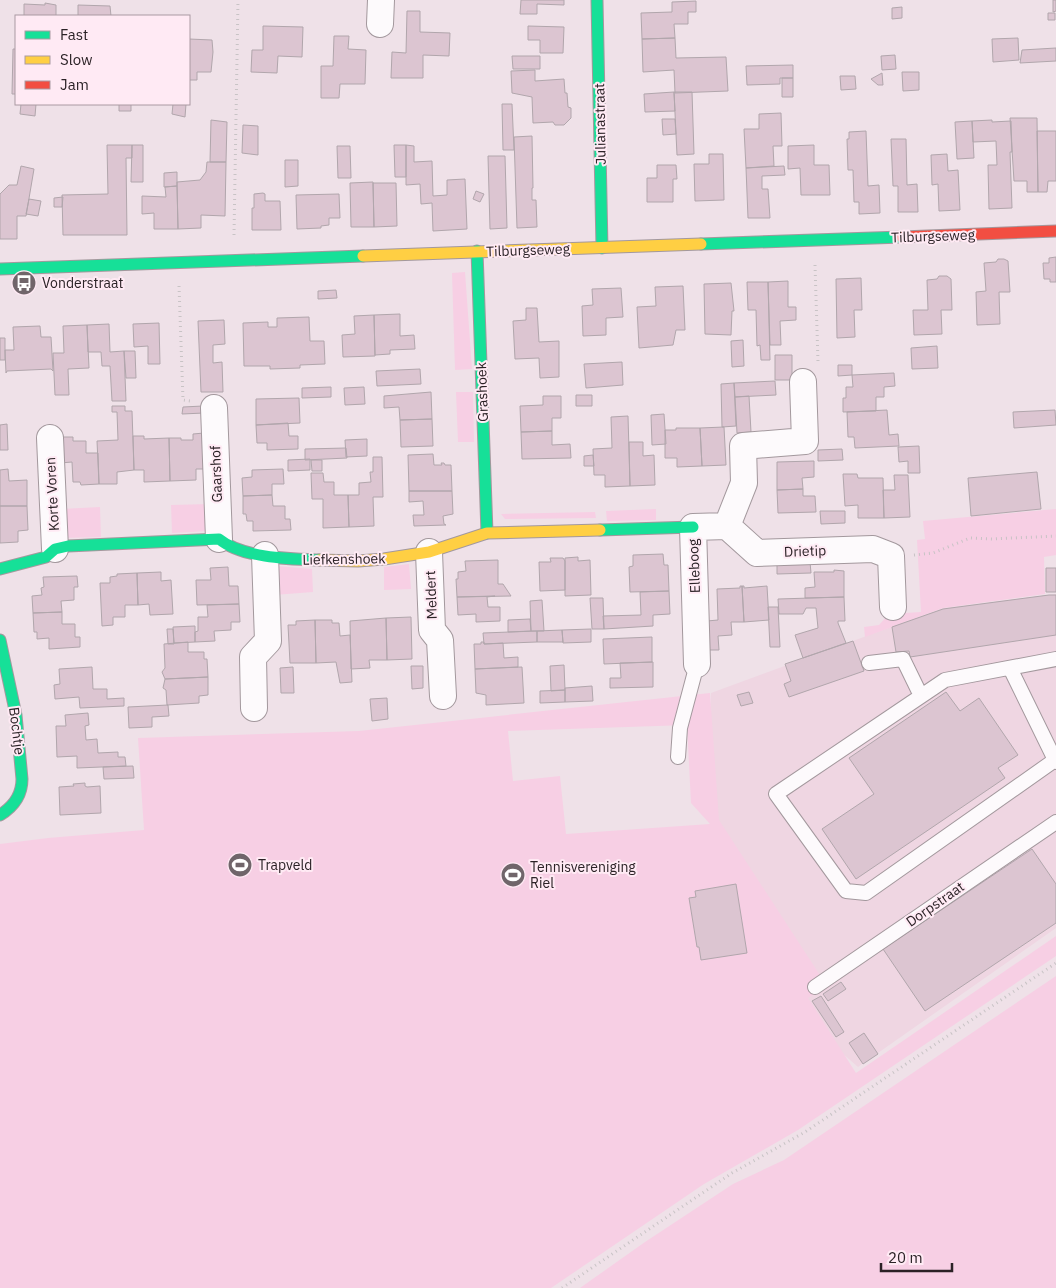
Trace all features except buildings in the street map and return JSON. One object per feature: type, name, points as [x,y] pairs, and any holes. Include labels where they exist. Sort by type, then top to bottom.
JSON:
[{"type":"street","name":"Julianastraat","points":[[597,0],[602,248]]},
{"type":"street","name":"Tilburgseweg","points":[[0,269],[1056,231]]},
{"type":"street","name":"Grashoek","points":[[477,251],[487,533]]},
{"type":"street","points":[[727,526],[744,483],[742,446],[804,441],[803,382]]},
{"type":"street","name":"Gaarshof","points":[[214,408],[218,539]]},
{"type":"street","name":"Korte Voren","points":[[50,438],[55,550]]},
{"type":"street","name":"Elleboog","points":[[697,664],[693,527],[727,526]]},
{"type":"street","name":"Drietip","points":[[727,526],[756,553],[873,549],[891,556]]},
{"type":"street","name":"Liefkenshoek","points":[[0,569],[46,557],[55,550],[68,546],[218,539],[236,549],[265,555],[294,559],[358,561],[429,552],[487,533],[693,527]]},
{"type":"street","name":"Meldert","points":[[429,552],[432,630],[440,640],[443,696]]},
{"type":"street","points":[[254,708],[253,657],[268,641],[265,555]]},
{"type":"street","points":[[891,556],[893,607]]},
{"type":"street","name":"Bochtje","points":[[0,640],[16,712],[22,785],[18,798],[7,811],[0,815]]},
{"type":"lane","points":[[869,663],[903,659],[921,696]]},
{"type":"lane","points":[[1010,668],[1055,761],[866,893],[846,891],[776,794],[945,680],[1056,659]]},
{"type":"lane","points":[[678,758],[680,728],[697,664]]},
{"type":"lane","name":"Dorpstraat","points":[[815,987],[1056,822]]},
{"type":"path","points":[[234,261],[238,0]]},
{"type":"path","points":[[803,382],[818,382],[815,240]]},
{"type":"path","points":[[178,263],[183,400],[206,404],[214,408]]},
{"type":"path","points":[[891,556],[933,554],[970,538],[992,539],[1056,536]]},
{"type":"path","points":[[562,1288],[732,1173],[806,1132],[1056,963]]},
{"type":"shaded area","points":[[465,272],[472,369],[455,370],[452,273]]},
{"type":"shaded area","points":[[456,392],[473,392],[474,442],[458,442]]},
{"type":"shaded area","points":[[210,504],[210,531],[172,533],[171,505]]},
{"type":"shaded area","points":[[100,507],[101,537],[62,538],[61,509]]},
{"type":"shaded area","points":[[656,509],[656,520],[607,521],[606,511]]},
{"type":"shaded area","points":[[1056,509],[1056,555],[1044,557],[1045,594],[943,608],[865,637],[864,627],[879,625],[889,614],[921,612],[917,540],[925,539],[923,521]]},
{"type":"shaded area","points":[[595,512],[596,518],[505,519],[501,514]]},
{"type":"shaded area","points":[[409,564],[411,589],[384,590],[384,567]]},
{"type":"shaded area","points":[[277,566],[312,569],[313,592],[274,595]]},
{"type":"shaded area","points":[[1056,594],[1056,928],[858,1067],[809,1024],[710,816],[711,693],[943,608]]},
{"type":"shaded area","points":[[710,693],[719,820],[827,986],[808,998],[856,1073],[1056,936],[1056,956],[798,1130],[704,1184],[551,1288],[0,1288],[0,844],[144,830],[138,738],[359,731]],"holes":[[[687,725],[691,803],[710,824],[566,834],[560,776],[513,781],[508,731]]]},
{"type":"shaded area","points":[[1056,976],[1056,1288],[580,1288],[645,1242],[733,1184],[784,1160]]},
{"type":"traffic: fast","points":[[597,0],[602,248]]},
{"type":"traffic: fast","points":[[701,244],[902,237]]},
{"type":"traffic: fast","points":[[477,251],[487,533]]},
{"type":"traffic: fast","points":[[0,269],[363,256]]},
{"type":"traffic: fast","points":[[600,530],[693,527]]},
{"type":"traffic: fast","points":[[0,569],[46,557],[55,549],[68,546],[219,539],[240,550],[253,554],[319,560]]},
{"type":"traffic: fast","points":[[0,640],[16,715],[22,779],[22,785],[16,800],[0,815]]},
{"type":"traffic: slow","points":[[363,256],[701,244]]},
{"type":"traffic: slow","points":[[319,560],[358,561],[429,552],[487,533],[600,530]]},
{"type":"traffic: jam","points":[[902,237],[1056,231]]},
{"type":"place","name":"Vonderstraat","points":[[24,283]]},
{"type":"place","name":"Trapveld","points":[[240,865]]},
{"type":"place","name":"Tennisvereniging Riel","points":[[513,875]]}]
